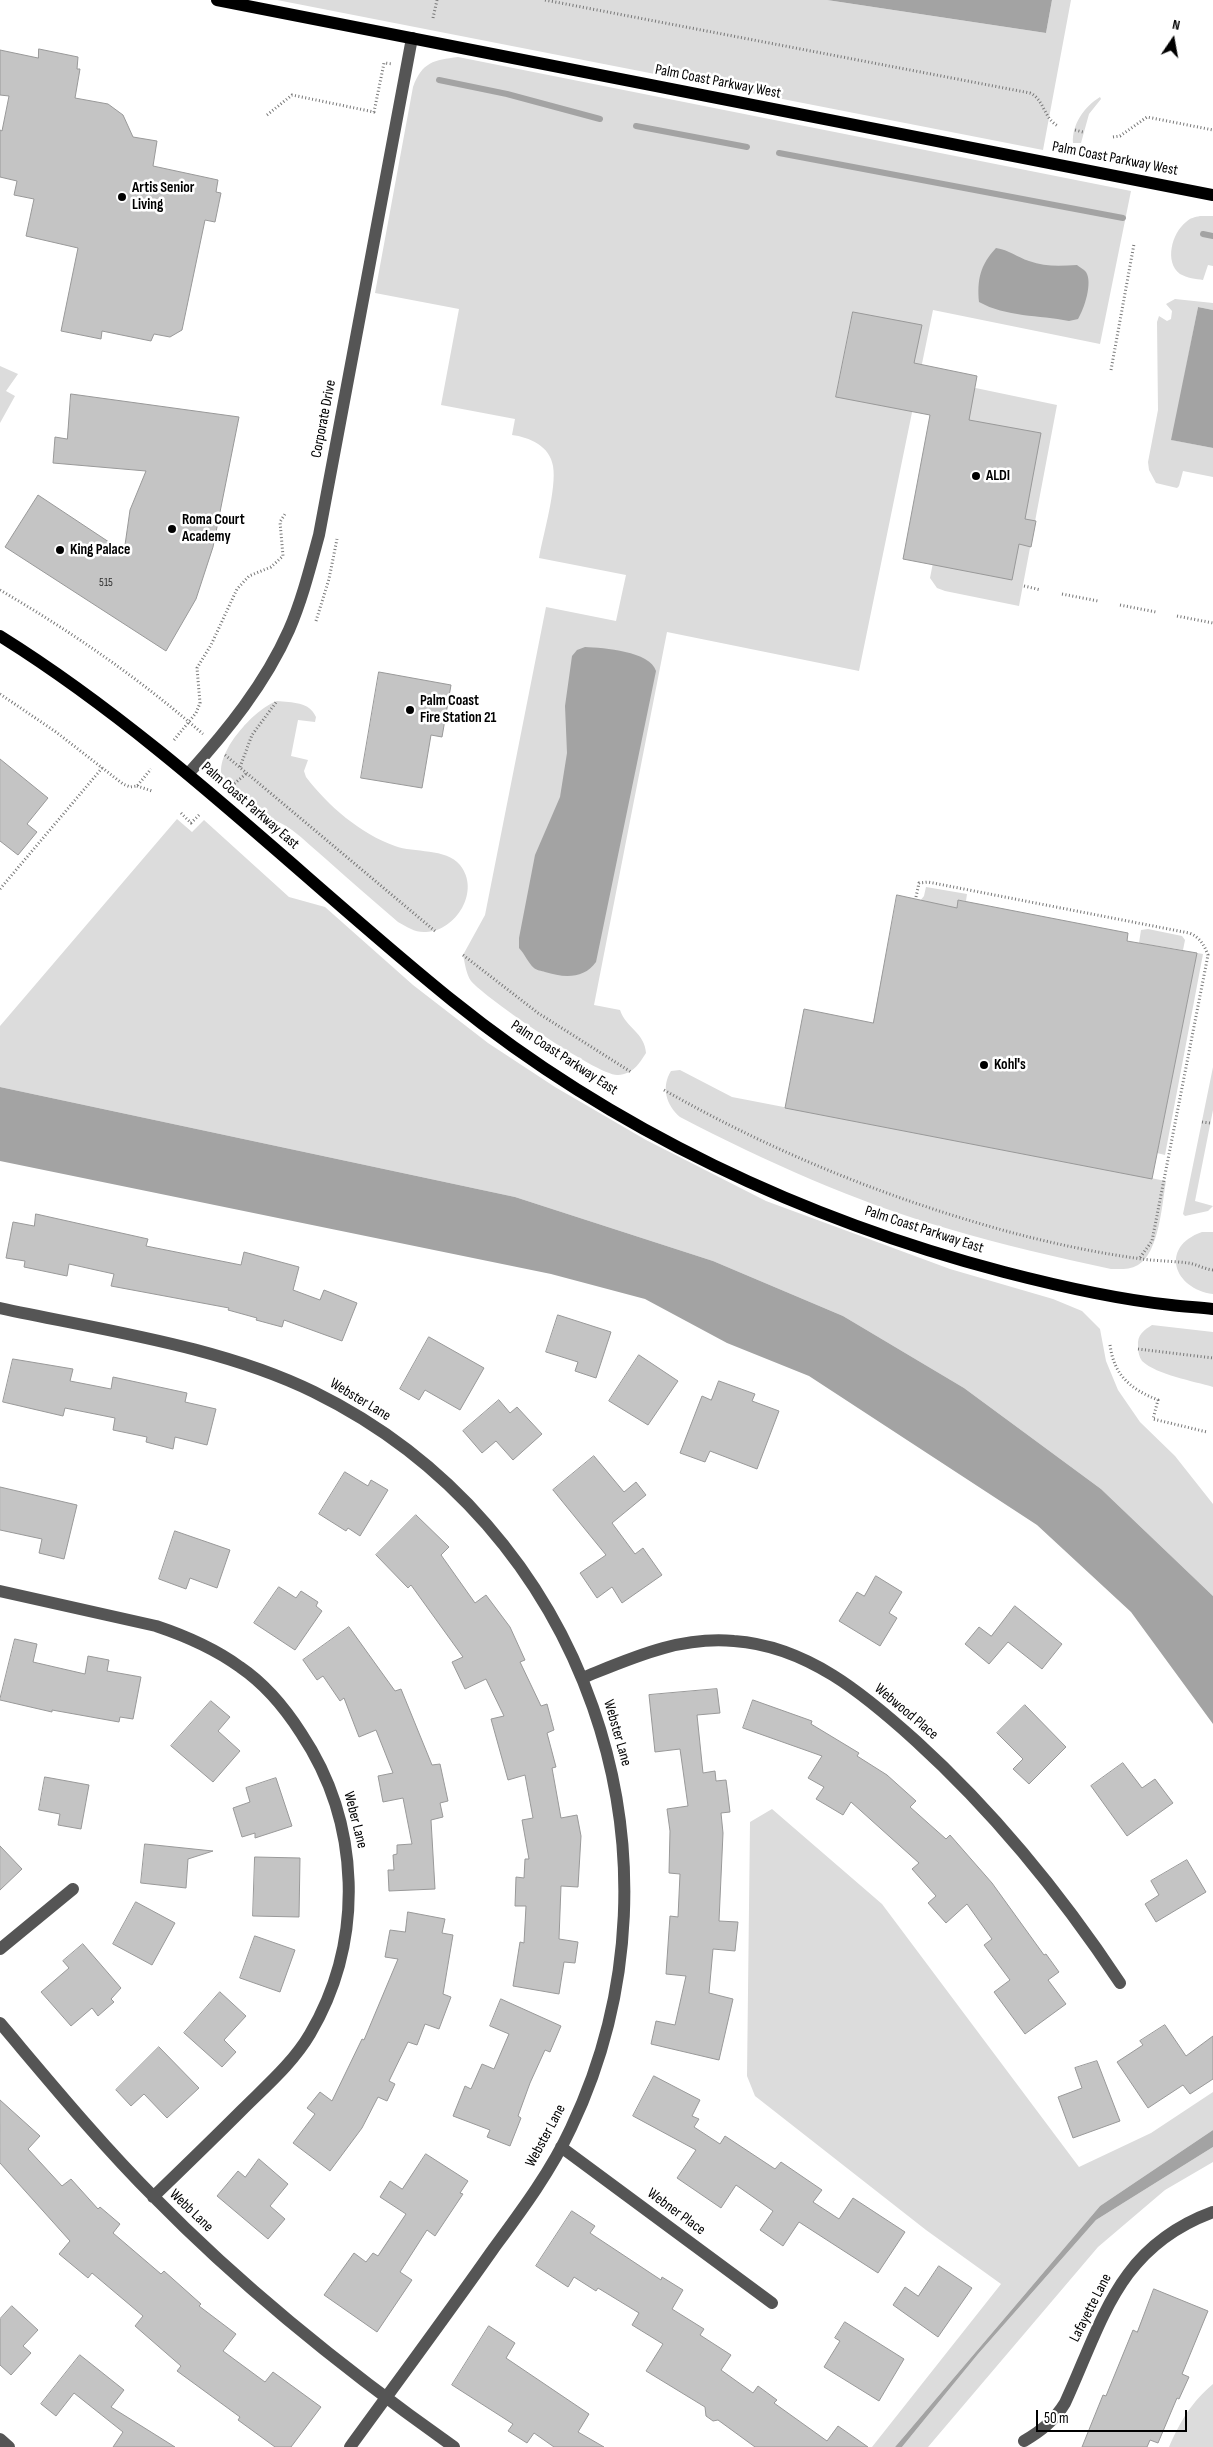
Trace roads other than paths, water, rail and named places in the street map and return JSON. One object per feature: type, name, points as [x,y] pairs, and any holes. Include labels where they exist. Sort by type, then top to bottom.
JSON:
[{"type":"main road","name":"Palm Coast Parkway West","points":[[217,0],[1213,195]]},
{"type":"main road","name":"Palm Coast Parkway East","points":[[0,636],[108,709],[188,774],[391,949],[483,1023],[564,1080],[692,1154],[808,1207],[945,1256],[1067,1287],[1152,1303],[1213,1309]]},
{"type":"street","name":"Corporate Drive","points":[[188,774],[222,735],[261,682],[288,632],[309,576],[412,38]]},
{"type":"street","name":"Webster Lane","points":[[0,1308],[233,1361],[288,1380],[363,1420],[432,1470],[494,1532],[519,1563],[544,1602],[582,1678],[605,1745],[615,1785],[624,1848],[625,1907],[617,1984],[604,2039],[583,2100],[562,2147],[505,2233],[350,2447]]},
{"type":"street","name":"Weber Lane","points":[[0,1591],[156,1626],[188,1638],[223,1655],[261,1684],[293,1722],[324,1771],[340,1820],[348,1862],[349,1909],[342,1954],[320,2016],[309,2035],[273,2080],[153,2197]]},
{"type":"street","name":"Webwood Place","points":[[582,1678],[668,1645],[714,1640],[753,1643],[770,1647],[821,1668],[895,1722],[977,1800],[1055,1890],[1120,1983]]},
{"type":"street","points":[[0,1949],[73,1889]]},
{"type":"street","name":"Webb Lane","points":[[0,2022],[92,2130],[153,2197],[265,2302],[385,2398],[454,2447]]},
{"type":"street","name":"Webner Place","points":[[562,2147],[772,2303]]},
{"type":"street","name":"Lafayette Lane","points":[[1024,2441],[1046,2426],[1061,2410],[1110,2300],[1134,2266],[1158,2241],[1186,2224],[1213,2212]]},
{"type":"street","points":[[0,2439],[9,2447]]},
{"type":"waterway","points":[[439,80],[507,94],[600,119]]},
{"type":"waterway","points":[[636,126],[747,147]]},
{"type":"waterway","points":[[779,153],[1123,218]]},
{"type":"waterway","points":[[1203,234],[1213,236]]},
{"type":"place","name":"Artis Senior Living","points":[[122,197]]},
{"type":"place","name":"ALDI","points":[[976,476]]},
{"type":"place","name":"Roma Court Academy","points":[[172,529]]},
{"type":"place","name":"King Palace","points":[[60,550]]},
{"type":"place","name":"Palm Coast Fire Station 21","points":[[410,710]]},
{"type":"place","name":"Kohl's","points":[[984,1065]]}]
